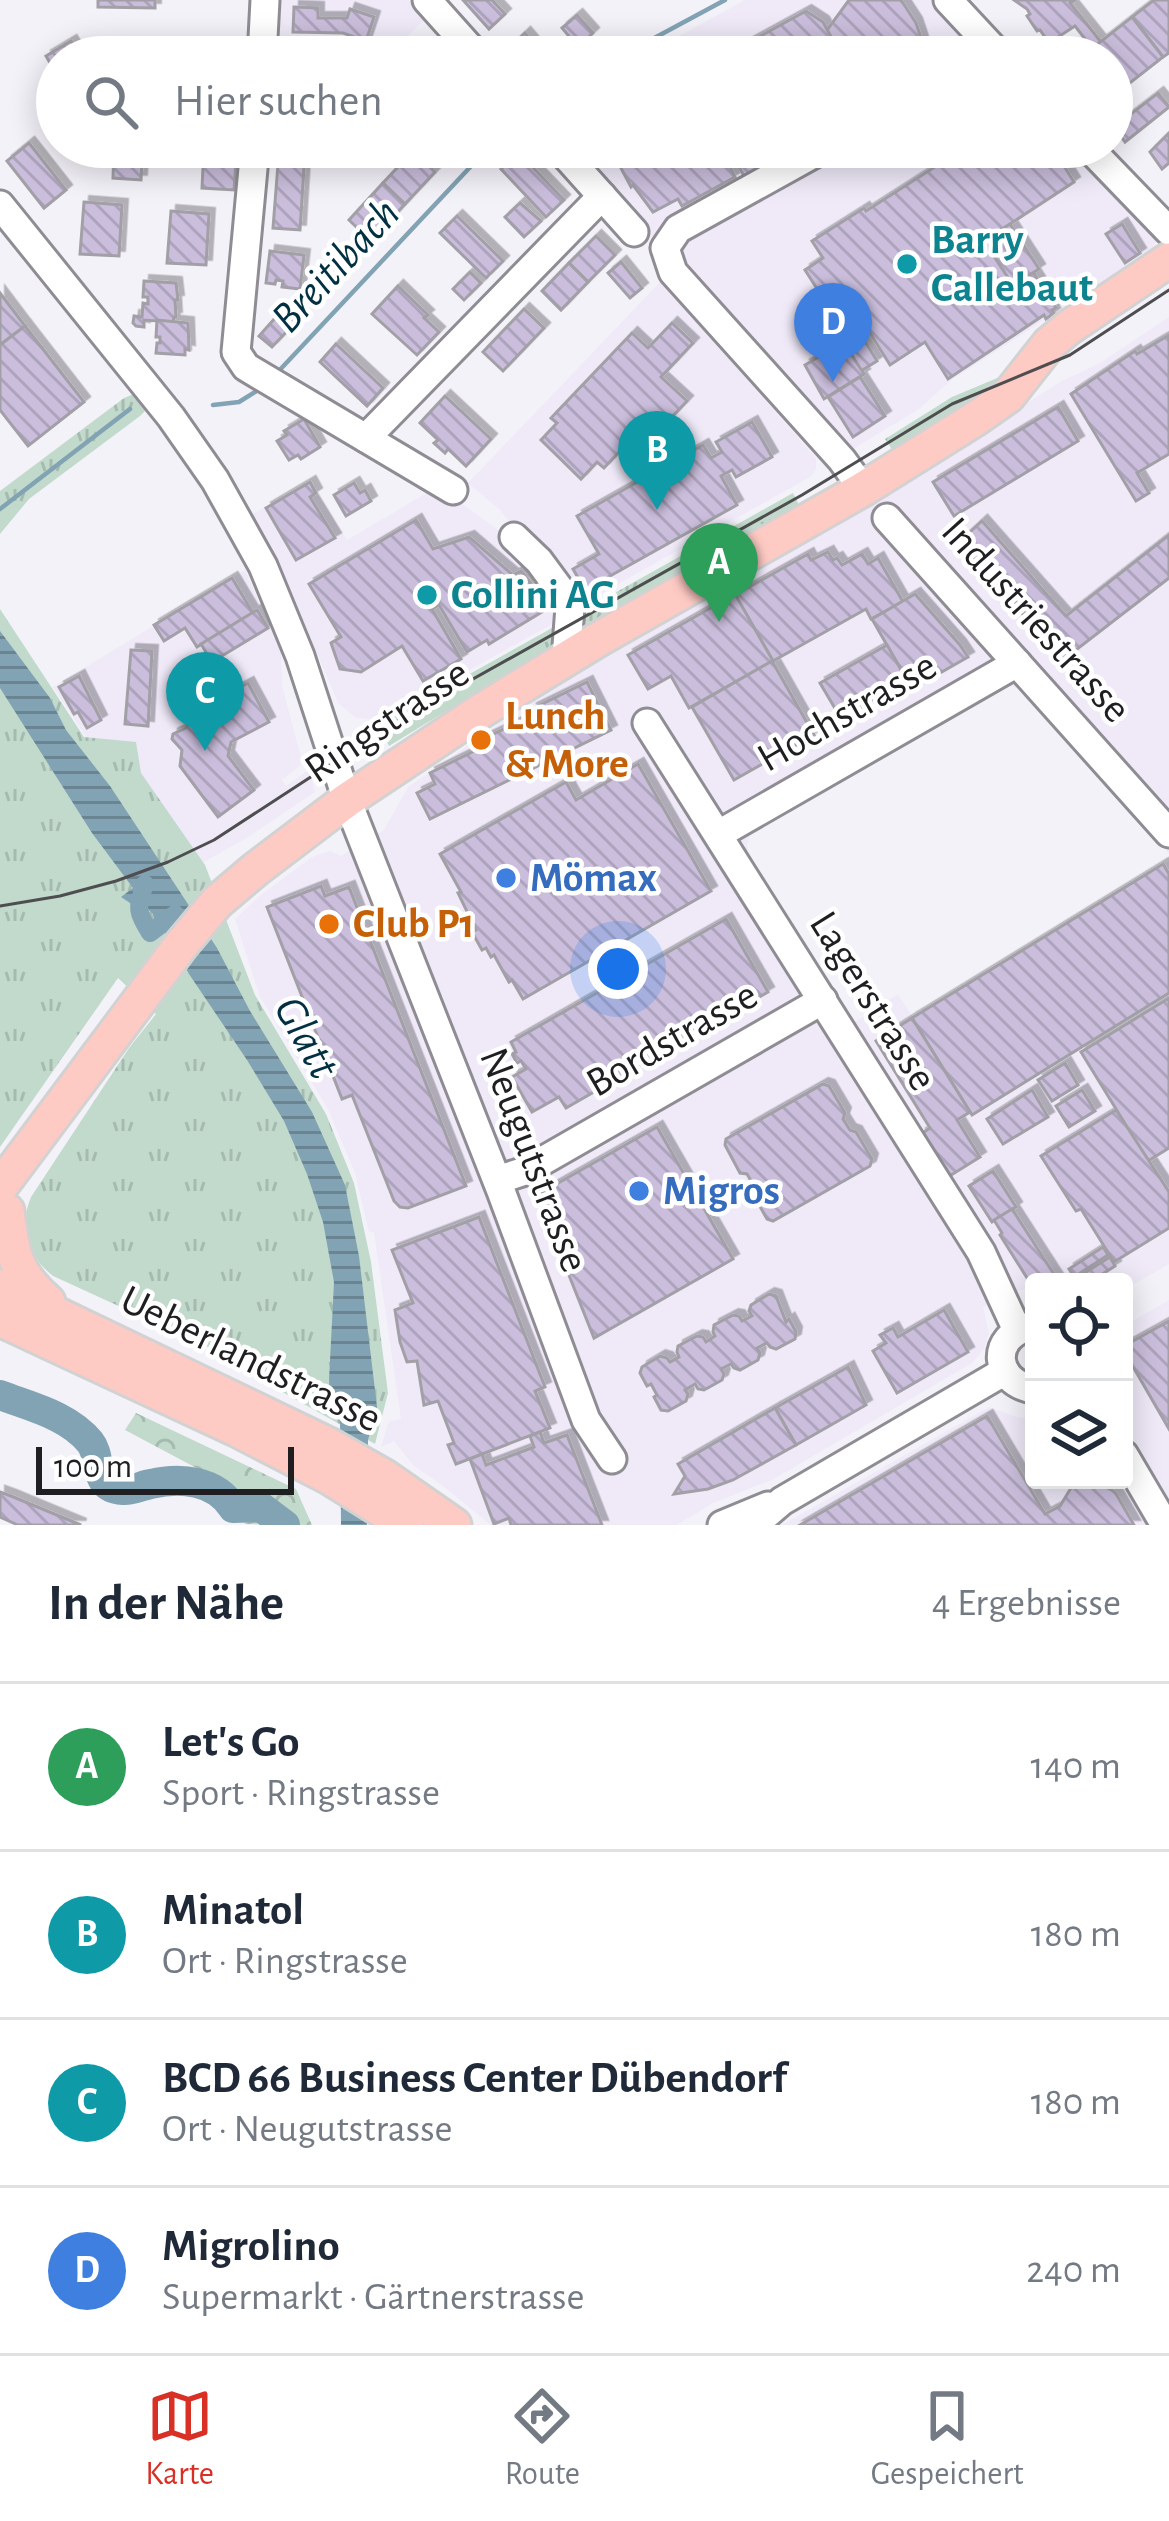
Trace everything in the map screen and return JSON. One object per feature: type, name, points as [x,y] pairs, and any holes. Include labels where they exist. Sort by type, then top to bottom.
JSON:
[{"type":"main road","name":"Ringstrasse","points":[[2,1208],[31,1148],[146,991],[217,902],[256,868],[347,800],[484,709],[863,489],[998,404],[1049,344],[1169,260]]},
{"type":"main road","points":[[2,1208],[20,1272],[68,1319]]},
{"type":"main road","name":"Ueberlandstrasse","points":[[0,1287],[328,1460],[396,1518]]},
{"type":"main road","name":"Ueberlandstrasse","points":[[0,1319],[236,1429],[385,1477],[454,1525]]},
{"type":"street","points":[[263,36],[266,0]]},
{"type":"street","points":[[428,0],[460,36]]},
{"type":"street","points":[[948,0],[981,36]]},
{"type":"street","points":[[253,168],[236,352],[246,367],[453,490]]},
{"type":"street","points":[[577,168],[634,232]]},
{"type":"street","points":[[788,168],[678,229],[665,248],[673,272],[863,489]]},
{"type":"street","points":[[1108,168],[1169,232]]},
{"type":"street","points":[[366,438],[602,196]]},
{"type":"street","name":"Neugutstrasse","points":[[0,206],[171,417],[215,480],[263,566],[287,622],[347,800],[586,1420],[612,1459]]},
{"type":"street","name":"Industriestrasse","points":[[887,518],[1169,833]]},
{"type":"street","points":[[514,537],[539,561],[570,607],[566,659]]},
{"type":"street","name":"Hochstrasse","points":[[719,834],[1017,663]]},
{"type":"street","name":"Lagerstrasse","points":[[647,722],[1025,1326]]},
{"type":"street","name":"Bordstrasse","points":[[497,1180],[525,1171],[823,1000]]},
{"type":"street","points":[[1025,1329],[1004,1344],[1002,1362],[1018,1385],[1025,1387]]},
{"type":"street","points":[[754,1525],[782,1501],[1005,1371]]},
{"type":"street","points":[[1133,1470],[1165,1525]]},
{"type":"street","points":[[722,1525],[782,1501]]},
{"type":"shaded area","points":[[280,0],[408,0],[425,19],[408,36],[277,36]]},
{"type":"shaded area","points":[[745,0],[935,0],[969,36],[679,36]]},
{"type":"shaded area","points":[[587,168],[777,168],[649,238]]},
{"type":"shaded area","points":[[804,168],[1094,168],[1154,233],[1156,242],[1152,250],[950,381],[919,409],[853,449],[841,449],[677,266],[681,236]]},
{"type":"shaded area","points":[[660,282],[816,458],[816,470],[577,607],[500,510],[468,483]]},
{"type":"shaded area","points":[[1169,317],[1169,854],[1025,692],[1012,686],[1000,688],[758,827],[747,846],[855,1022],[898,994],[913,1018],[1169,861],[1169,1264],[1133,1285],[1133,1273],[1025,1273],[1025,1290],[983,1307],[989,1333],[972,1363],[772,1480],[713,1503],[677,1525],[491,1525],[413,1465],[394,1441],[381,1447],[389,1421],[401,1419],[374,1232],[369,1232],[355,1173],[328,1109],[260,997],[235,919],[312,857],[330,851],[341,856],[384,830],[408,787],[617,645],[848,514],[1062,381],[1100,363]]},
{"type":"shaded area","points":[[310,481],[347,540],[435,488],[456,499],[533,564],[560,601],[559,620],[381,720],[356,718],[338,703],[285,577],[251,515]]},
{"type":"shaded area","points":[[245,570],[281,651],[282,686],[301,757],[300,766],[282,780],[286,786],[310,769],[315,792],[190,870],[134,809],[53,687]]},
{"type":"shaded area","points":[[1169,1300],[1169,1505],[1133,1443],[1133,1321]]},
{"type":"shaded area","points":[[989,1407],[1025,1418],[1025,1489],[1129,1489],[1151,1525],[782,1525]]},
{"type":"green space","points":[[1014,371],[897,457],[885,439],[952,397]]},
{"type":"green space","points":[[134,394],[145,411],[29,499],[0,534],[0,491]]},
{"type":"green space","points":[[793,493],[803,513],[580,638],[579,613]]},
{"type":"green space","points":[[0,609],[84,737],[136,742],[141,773],[205,865],[255,995],[326,1114],[354,1183],[371,1262],[388,1393],[375,1444],[261,1380],[263,1373],[252,1367],[53,1276],[31,1250],[25,1220],[31,1197],[156,1014],[118,978],[0,1147]]},
{"type":"green space","points":[[561,623],[547,656],[389,746],[378,725]]},
{"type":"green space","points":[[136,1413],[296,1489],[312,1525],[245,1524],[234,1488],[125,1430]]},
{"type":"water","points":[[0,631],[217,948],[312,1112],[345,1185],[359,1256],[377,1407],[368,1440],[367,1525],[341,1525],[340,1423],[330,1399],[329,1380],[334,1282],[323,1222],[307,1174],[284,1121],[247,1060],[153,914],[142,904],[133,905],[121,897],[133,888],[92,833],[0,688]]},
{"type":"building","points":[[98,0],[155,0],[155,8],[98,7]]},
{"type":"building","points":[[463,0],[492,0],[505,14],[489,29]]},
{"type":"building","points":[[849,0],[901,0],[920,36],[830,36],[827,30]]},
{"type":"building","points":[[1014,0],[1075,0],[1070,3],[1096,36],[1083,36],[1075,26],[1060,36],[1044,36],[1027,16],[1027,9]]},
{"type":"building","points":[[1154,0],[1169,0],[1169,53],[1163,57],[1132,17]]},
{"type":"building","points":[[294,7],[318,8],[318,18],[347,18],[350,9],[374,17],[368,36],[293,32]]},
{"type":"building","points":[[806,11],[823,22],[831,36],[760,36]]},
{"type":"building","points":[[577,15],[593,33],[569,36],[562,28]]},
{"type":"building","points":[[1132,17],[1163,57],[1133,81],[1133,36],[1108,36]]},
{"type":"building","points":[[1158,93],[1169,107],[1133,136],[1133,112]]},
{"type":"building","points":[[1169,133],[1169,163],[1162,169],[1150,152]]},
{"type":"building","points":[[29,143],[36,152],[36,168],[49,168],[66,190],[44,208],[7,161]]},
{"type":"building","points":[[113,168],[142,168],[141,180],[113,178]]},
{"type":"building","points":[[203,168],[236,168],[234,190],[202,188]]},
{"type":"building","points":[[278,168],[304,168],[300,230],[273,228]]},
{"type":"building","points":[[397,168],[435,172],[405,204],[383,183]]},
{"type":"building","points":[[533,168],[564,200],[546,217],[501,169]]},
{"type":"building","points":[[621,168],[730,168],[735,177],[682,206],[678,199],[653,212]]},
{"type":"building","name":"Barry Callebaut","points":[[933,168],[1065,168],[1074,182],[984,241],[1013,285],[1033,272],[1056,308],[1054,313],[948,379],[925,342],[890,365],[857,312],[839,323],[805,270],[823,258],[812,241]]},
{"type":"building","points":[[383,183],[405,204],[371,241],[349,220]]},
{"type":"building","points":[[84,202],[122,205],[119,256],[80,254]]},
{"type":"building","points":[[520,203],[541,221],[524,237],[505,217]]},
{"type":"building","points":[[171,211],[209,214],[206,265],[167,263]]},
{"type":"building","points":[[457,216],[503,261],[486,278],[440,233]]},
{"type":"building","points":[[1010,224],[1039,269],[1013,285],[984,241]]},
{"type":"building","points":[[1122,224],[1140,253],[1125,263],[1106,234]]},
{"type":"building","points":[[596,236],[615,255],[588,282],[569,263]]},
{"type":"building","points":[[270,251],[304,255],[300,289],[282,287],[283,281],[266,283]]},
{"type":"building","points":[[621,262],[642,288],[630,298],[608,273]]},
{"type":"building","points":[[569,263],[588,282],[561,310],[542,291]]},
{"type":"building","points":[[470,272],[481,283],[464,300],[453,289]]},
{"type":"building","points":[[144,281],[176,283],[173,322],[144,320],[144,327],[133,323],[134,316],[142,317],[143,303],[148,304],[148,297],[143,297]]},
{"type":"building","points":[[398,286],[439,332],[417,355],[372,314]]},
{"type":"building","points":[[0,293],[25,326],[0,345]]},
{"type":"building","points":[[524,309],[544,328],[503,371],[483,352]]},
{"type":"building","points":[[277,316],[290,328],[272,347],[259,336]]},
{"type":"building","points":[[157,320],[188,323],[185,355],[156,353],[160,343]]},
{"type":"building","points":[[672,323],[693,343],[661,377],[687,401],[646,444],[636,434],[604,468],[597,462],[581,479],[541,440],[557,423],[551,418],[632,333],[648,348]]},
{"type":"building","points":[[25,326],[84,402],[28,446],[0,410],[0,345]]},
{"type":"building","points":[[1169,335],[1169,454],[1137,473],[1149,493],[1136,501],[1071,394],[1135,351]]},
{"type":"building","points":[[863,338],[877,361],[861,371],[847,348]]},
{"type":"building","points":[[336,344],[383,388],[367,406],[320,362]]},
{"type":"building","points":[[847,348],[864,374],[824,399],[805,365],[827,352],[831,358]]},
{"type":"building","points":[[860,377],[885,416],[853,437],[828,397]]},
{"type":"building","points":[[445,396],[491,439],[466,466],[434,443],[438,440],[420,423]]},
{"type":"building","points":[[1058,407],[1078,441],[954,516],[933,482]]},
{"type":"building","points":[[304,419],[320,447],[301,459],[298,455],[289,460],[277,441]]},
{"type":"building","points":[[752,422],[772,457],[736,477],[732,470],[721,476],[737,505],[585,590],[573,569],[599,554],[577,516],[703,445],[711,458],[722,452],[716,442]]},
{"type":"building","points":[[310,482],[316,493],[310,497],[335,538],[296,560],[266,508]]},
{"type":"building","points":[[354,483],[371,501],[346,516],[334,495]]},
{"type":"building","name":"Collini AG","points":[[416,520],[433,549],[469,537],[513,575],[521,571],[550,607],[467,652],[439,605],[432,609],[461,659],[423,681],[402,646],[361,672],[340,669],[331,643],[341,637],[309,584]]},
{"type":"building","points":[[982,521],[1066,616],[1169,535],[1169,578],[1063,660],[959,542]]},
{"type":"building","points":[[828,552],[842,565],[862,554],[868,564],[878,558],[903,602],[871,619],[866,609],[773,661],[735,595],[808,554],[811,560]]},
{"type":"building","points":[[232,578],[253,613],[197,647],[185,628],[164,641],[154,625]]},
{"type":"building","points":[[735,594],[773,661],[689,708],[671,676],[648,689],[628,655]]},
{"type":"building","points":[[915,594],[968,657],[912,689],[872,619]]},
{"type":"building","points":[[257,610],[268,628],[212,662],[201,644]]},
{"type":"building","points":[[887,645],[909,684],[843,722],[820,683]]},
{"type":"building","points":[[131,650],[152,651],[148,726],[125,724]]},
{"type":"building","points":[[772,661],[814,735],[734,780],[692,707]]},
{"type":"building","points":[[79,676],[101,720],[87,728],[59,687]]},
{"type":"building","points":[[587,682],[611,730],[430,819],[417,793],[435,784],[430,773],[484,746],[481,740],[535,714],[532,709]]},
{"type":"building","points":[[248,683],[269,722],[231,742],[228,756],[254,790],[218,817],[180,766],[182,750],[173,734],[186,728],[192,713]]},
{"type":"building","points":[[638,764],[711,891],[523,999],[494,955],[482,950],[461,892],[440,854],[566,782],[576,800]]},
{"type":"building","points":[[1163,864],[1169,874],[1169,993],[972,1115],[912,1018]]},
{"type":"building","points":[[321,886],[325,896],[349,887],[466,1186],[408,1208],[394,1201],[352,1095],[342,1099],[267,907]]},
{"type":"building","points":[[726,919],[768,992],[566,1108],[559,1097],[532,1112],[512,1077],[526,1069],[512,1054],[516,1052],[511,1042]]},
{"type":"building","points":[[1169,998],[1169,1148],[1148,1161],[1081,1052]]},
{"type":"building","points":[[912,1018],[970,1112],[957,1120],[980,1157],[948,1177],[921,1134],[930,1128],[876,1041]]},
{"type":"building","points":[[1065,1063],[1078,1085],[1052,1101],[1038,1080]]},
{"type":"building","points":[[823,1084],[829,1086],[845,1113],[843,1119],[872,1159],[870,1166],[773,1221],[767,1219],[752,1192],[754,1186],[747,1174],[740,1173],[725,1145],[726,1139]]},
{"type":"building","points":[[1032,1090],[1048,1117],[1003,1144],[987,1119]]},
{"type":"building","points":[[1082,1090],[1095,1111],[1069,1127],[1056,1106]]},
{"type":"building","points":[[1116,1110],[1169,1192],[1169,1228],[1114,1262],[1041,1156]]},
{"type":"building","points":[[657,1127],[733,1259],[594,1338],[537,1195]]},
{"type":"building","points":[[993,1171],[1016,1207],[992,1222],[969,1186]]},
{"type":"building","points":[[1012,1209],[1053,1273],[1025,1275],[994,1220]]},
{"type":"building","points":[[479,1217],[545,1387],[535,1391],[550,1428],[456,1464],[448,1445],[454,1443],[438,1401],[424,1405],[417,1361],[407,1362],[400,1342],[395,1310],[413,1303],[392,1250]]},
{"type":"building","points":[[1103,1247],[1108,1255],[1080,1273],[1069,1269]]},
{"type":"building","points":[[1110,1257],[1115,1266],[1104,1273],[1085,1273]]},
{"type":"building","points":[[769,1294],[776,1296],[786,1322],[789,1319],[796,1332],[795,1339],[776,1349],[767,1343],[757,1348],[758,1360],[740,1370],[731,1364],[721,1369],[722,1380],[704,1390],[695,1384],[685,1390],[686,1401],[661,1410],[651,1384],[647,1386],[640,1373],[642,1367],[660,1356],[670,1362],[679,1357],[678,1346],[697,1336],[706,1342],[715,1336],[714,1325],[733,1315],[742,1321],[752,1316],[751,1305]]},
{"type":"building","points":[[944,1310],[968,1352],[897,1393],[873,1351],[886,1343],[880,1335],[893,1328],[898,1337]]},
{"type":"building","points":[[1169,1321],[1169,1429],[1133,1367],[1133,1341]]},
{"type":"building","points":[[848,1367],[866,1405],[796,1445],[775,1408]]},
{"type":"building","points":[[775,1408],[796,1445],[733,1480],[674,1494],[685,1476],[678,1464]]},
{"type":"building","points":[[987,1416],[1025,1480],[1025,1489],[1030,1489],[1045,1514],[1060,1506],[1070,1489],[1109,1489],[1134,1525],[800,1525]]},
{"type":"building","points":[[540,1432],[544,1443],[567,1435],[602,1525],[511,1525],[509,1518],[494,1524],[470,1459],[482,1454],[486,1465],[534,1447],[530,1436]]},
{"type":"building","points":[[0,1492],[81,1525],[18,1525],[0,1517]]},
{"type":"waterway","name":"Breitibach","points":[[658,36],[725,0]]},
{"type":"waterway","name":"Breitibach","points":[[275,375],[469,168]]},
{"type":"waterway","name":"Breitibach","points":[[213,405],[239,402],[263,387]]},
{"type":"waterway","name":"Breitibach","points":[[0,509],[130,409]]},
{"type":"waterway","points":[[145,884],[139,910],[150,933],[175,914]]},
{"type":"waterway","points":[[0,1395],[48,1413],[81,1433],[94,1449],[102,1478],[113,1488],[196,1483],[217,1491],[233,1508],[261,1507],[285,1525]]},
{"type":"tram line","points":[[0,906],[116,881],[214,840],[389,726],[802,495],[952,404],[1070,355],[1169,290]]},
{"type":"place","name":"Barry Callebaut","points":[[907,264]]},
{"type":"place","name":"Migrolino","points":[[833,382]]},
{"type":"place","name":"Minatol","points":[[657,510]]},
{"type":"place","name":"Collini AG","points":[[427,595]]},
{"type":"place","name":"Let's Go","points":[[719,622]]},
{"type":"place","name":"Lunch & More","points":[[481,740]]},
{"type":"place","name":"BCD 66 Business Center Dübendorf","points":[[205,751]]},
{"type":"place","name":"Mömax","points":[[506,878]]},
{"type":"place","name":"Club P1","points":[[329,924]]},
{"type":"place","name":"Migros","points":[[639,1191]]},
{"type":"water label","name":"Glatt","points":[[306,1038]]}]
